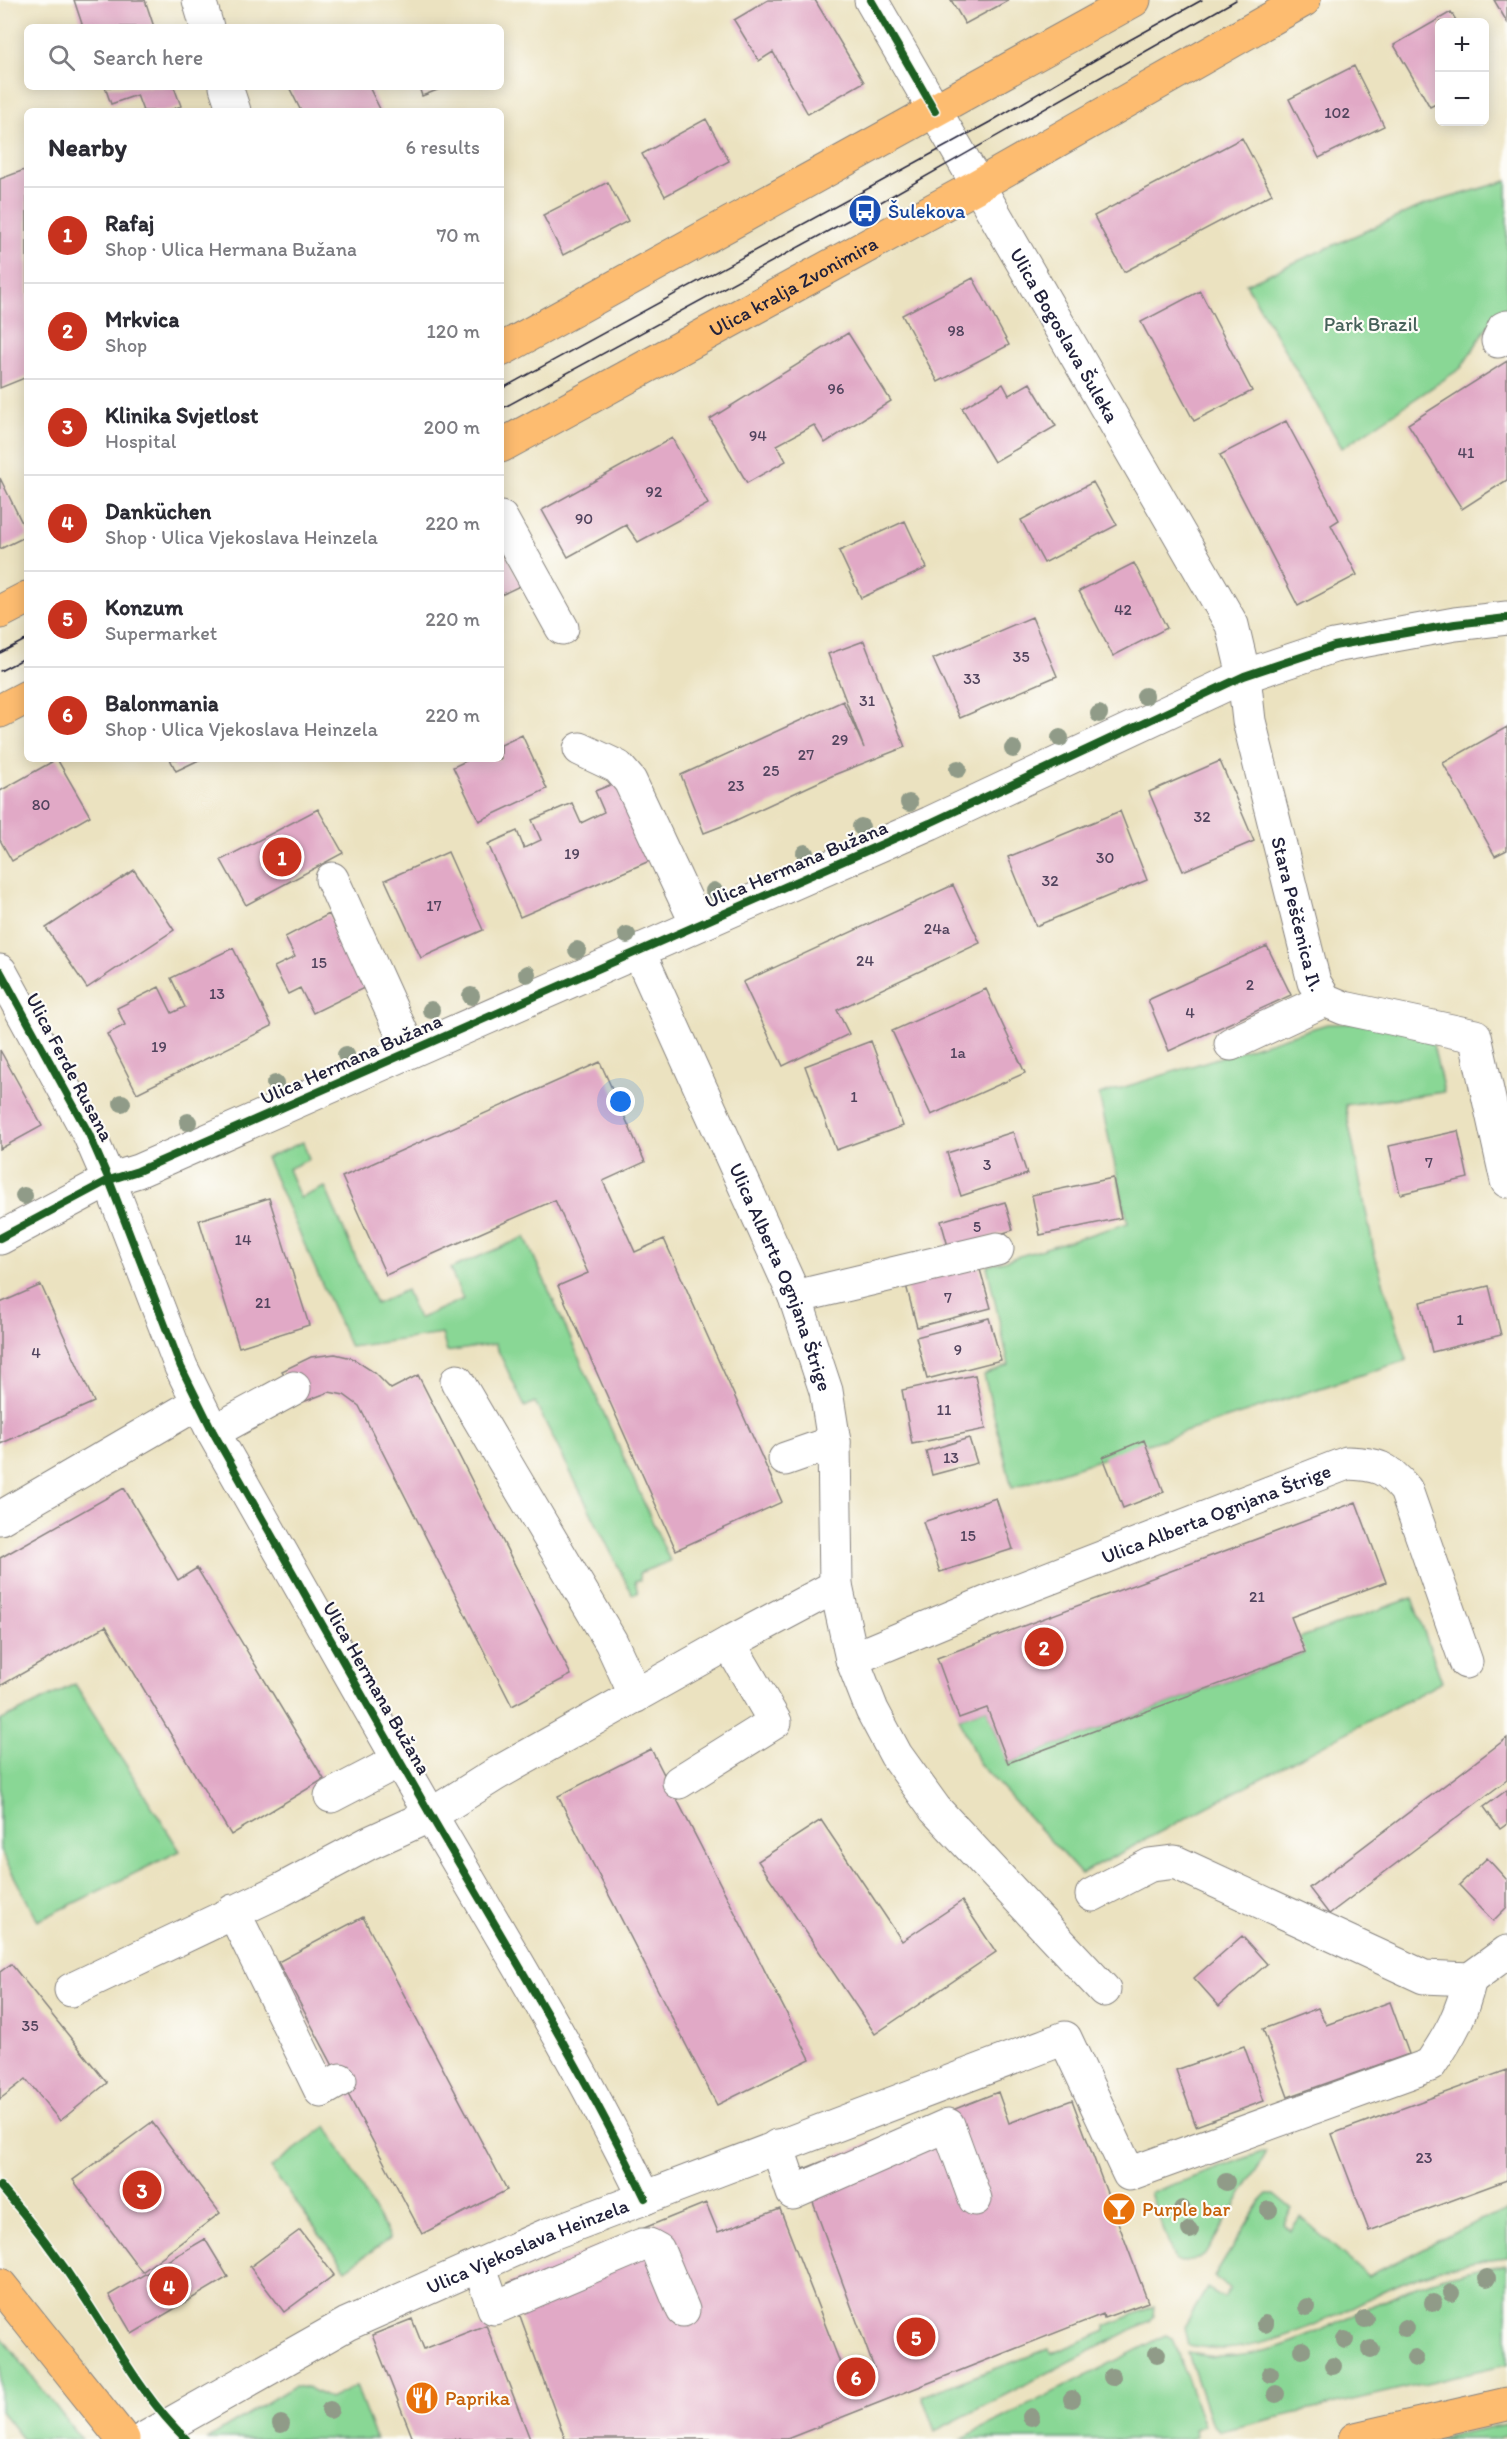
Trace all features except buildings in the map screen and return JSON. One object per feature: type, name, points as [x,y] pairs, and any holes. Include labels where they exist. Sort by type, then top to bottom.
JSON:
[{"type":"main road","points":[[504,348],[1134,0]]},
{"type":"main road","name":"Ulica kralja Zvonimira","points":[[504,444],[978,186],[1304,0]]},
{"type":"main road","points":[[0,612],[24,600]]},
{"type":"main road","points":[[0,711],[24,699]]},
{"type":"main road","points":[[0,2285],[123,2439]]},
{"type":"main road","points":[[1355,2439],[1507,2404]]},
{"type":"street","points":[[198,0],[206,24]]},
{"type":"street","name":"Ulica Bogoslava Šuleka","points":[[871,0],[1232,625],[1244,676]]},
{"type":"street","points":[[227,90],[233,108]]},
{"type":"street","points":[[504,523],[562,628]]},
{"type":"street","name":"Ulica Hermana Bužana","points":[[0,1238],[109,1180],[138,1171],[697,924],[930,824],[1244,676],[1334,646],[1455,624],[1507,618]]},
{"type":"street","name":"Stara Peščenica II.","points":[[1244,676],[1249,721],[1314,982],[1325,1000],[1344,1008],[1475,1036],[1507,1181]]},
{"type":"street","points":[[580,749],[618,767],[630,781],[697,924]]},
{"type":"street","points":[[332,879],[410,1051]]},
{"type":"street","name":"Ulica Alberta Ognjana Štrige","points":[[638,950],[795,1297],[826,1391],[834,1442],[836,1586],[852,1659],[872,1710],[896,1755],[935,1809],[1104,1990]]},
{"type":"street","name":"Ulica Ferde Rusana","points":[[0,970],[89,1134],[109,1180]]},
{"type":"street","points":[[1231,1044],[1325,1000]]},
{"type":"street","name":"Ulica Hermana Bužana","points":[[109,1180],[181,1367],[213,1432],[514,1956],[601,2111],[645,2198]]},
{"type":"street","points":[[795,1297],[997,1249]]},
{"type":"street","points":[[457,1381],[611,1642],[636,1696]]},
{"type":"street","points":[[213,1432],[294,1388]]},
{"type":"street","points":[[0,1518],[198,1403]]},
{"type":"street","points":[[785,1459],[834,1442]]},
{"type":"street","name":"Ulica Alberta Ognjana Štrige","points":[[852,1659],[1003,1596],[1347,1463],[1374,1464],[1394,1476],[1406,1490],[1466,1662]]},
{"type":"street","points":[[71,1990],[281,1890],[369,1843],[431,1815],[496,1773],[836,1586]]},
{"type":"street","points":[[679,1782],[776,1722],[729,1643]]},
{"type":"street","points":[[331,1796],[400,1760]]},
{"type":"street","points":[[1092,1894],[1150,1865],[1174,1862],[1424,1977],[1470,1979],[1507,1952]]},
{"type":"street","points":[[233,1911],[321,2091],[340,2080]]},
{"type":"street","name":"Ulica Vjekoslava Heinzela","points":[[144,2439],[347,2324],[547,2235],[1065,2038],[1129,2174],[1430,2065],[1461,2013],[1470,1979]]},
{"type":"street","points":[[777,2146],[793,2193],[948,2125],[975,2199]]},
{"type":"street","points":[[479,2265],[494,2308],[642,2245],[649,2245],[658,2250],[683,2310]]},
{"type":"green space","name":"Park Brazil","points":[[1507,181],[1507,315],[1493,318],[1461,368],[1342,448],[1246,284],[1424,205]]},
{"type":"green space","points":[[1367,1023],[1417,1032],[1433,1045],[1444,1092],[1345,1105],[1374,1252],[1407,1360],[1012,1488],[984,1375],[1009,1365],[987,1266],[1128,1223],[1099,1095],[1327,1024]]},
{"type":"green space","points":[[303,1142],[309,1159],[288,1169],[300,1198],[325,1187],[376,1304],[406,1290],[418,1319],[463,1299],[450,1269],[525,1237],[670,1561],[639,1573],[640,1580],[635,1581],[638,1593],[632,1594],[535,1402],[525,1407],[495,1344],[447,1352],[442,1334],[350,1347],[266,1158]]},
{"type":"green space","points":[[1412,1598],[1442,1682],[1081,1874],[978,1762],[959,1718],[987,1708],[1008,1763],[1304,1653],[1299,1638]]},
{"type":"green space","points":[[75,1684],[180,1851],[38,1921],[0,1850],[0,1721]]},
{"type":"green space","points":[[327,2126],[390,2238],[346,2269],[270,2168]]},
{"type":"green space","points":[[1265,2151],[1264,2157],[1207,2252],[1192,2261],[1175,2261],[1150,2193]]},
{"type":"green space","points":[[1268,2194],[1274,2194],[1292,2209],[1283,2224],[1290,2231],[1300,2217],[1368,2276],[1480,2220],[1507,2210],[1507,2257],[1463,2264],[1420,2276],[1311,2326],[1270,2341],[1225,2349],[1188,2345],[1184,2327],[1207,2288],[1224,2298],[1230,2288],[1214,2277],[1260,2202]]},
{"type":"green space","points":[[1507,2265],[1507,2364],[1220,2431],[1212,2425],[1188,2353],[1220,2357],[1268,2350],[1313,2334],[1426,2283],[1466,2272]]},
{"type":"green space","points":[[1154,2306],[1153,2316],[1149,2321],[935,2431],[922,2396],[1048,2349],[1051,2354],[1106,2331],[1106,2326]]},
{"type":"green space","points":[[0,2335],[81,2439],[23,2439],[0,2410]]},
{"type":"green space","points":[[1166,2335],[1173,2338],[1204,2426],[1194,2429],[1196,2437],[1189,2439],[961,2439]]},
{"type":"green space","points":[[294,2386],[311,2389],[330,2399],[356,2386],[376,2439],[207,2439]]},
{"type":"green space","points":[[1506,2424],[1507,2435],[1496,2439],[1434,2439]]},
{"type":"tram line","points":[[504,387],[990,122],[1202,0]]},
{"type":"tram line","points":[[504,407],[865,211],[1236,0]]},
{"type":"tram line","points":[[0,653],[24,641]]},
{"type":"tram line","points":[[0,671],[24,659]]},
{"type":"cycle path","points":[[871,0],[935,111]]},
{"type":"cycle path","points":[[0,1238],[109,1180],[138,1171],[930,823],[1244,676],[1334,646],[1455,624],[1507,618]]},
{"type":"cycle path","points":[[0,971],[89,1134],[181,1367],[213,1432],[568,2052],[645,2198]]},
{"type":"cycle path","points":[[0,2186],[65,2268],[131,2371],[157,2407],[186,2439]]},
{"type":"place","name":"Šulekova","points":[[865,211]]},
{"type":"place","name":"Rafaj","points":[[282,857]]},
{"type":"place","name":"Mrkvica","points":[[1044,1647]]},
{"type":"place","name":"Klinika Svjetlost","points":[[142,2190]]},
{"type":"place","name":"Purple bar","points":[[1119,2209]]},
{"type":"place","name":"Danküchen","points":[[169,2286]]},
{"type":"place","name":"Konzum","points":[[916,2337]]},
{"type":"place","name":"Balonmania","points":[[856,2377]]},
{"type":"place","name":"Paprika","points":[[422,2398]]}]
